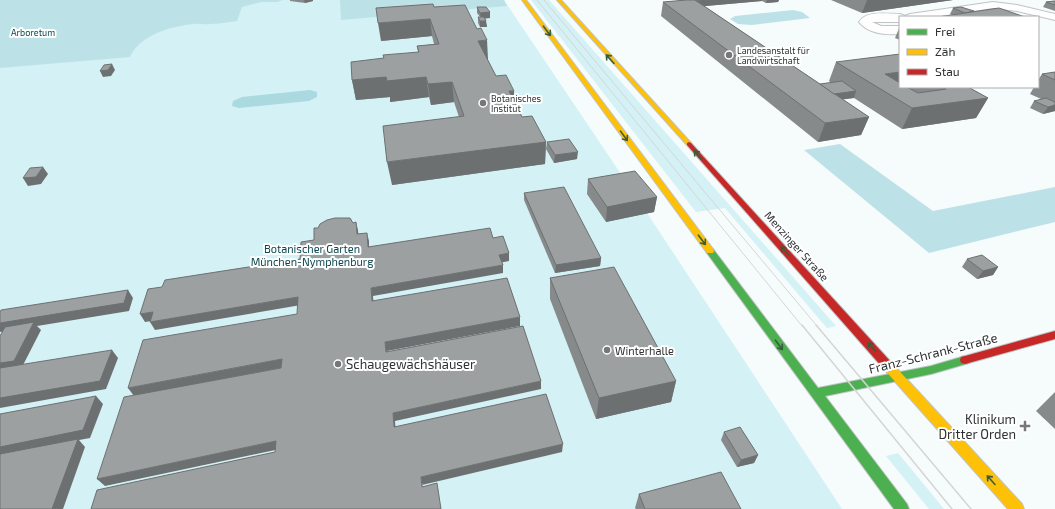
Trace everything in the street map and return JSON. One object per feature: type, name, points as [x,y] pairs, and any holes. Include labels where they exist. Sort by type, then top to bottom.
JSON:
[{"type":"main road","points":[[524,0],[902,509]]},
{"type":"main road","name":"Menzinger Straße","points":[[559,0],[642,95],[899,376],[1017,509]]},
{"type":"main road","name":"Franz-Schrank-Straße","points":[[815,393],[931,370],[1055,335]]},
{"type":"street","points":[[917,16],[993,5],[1017,8],[1055,17]]},
{"type":"street","points":[[899,18],[869,18],[865,22],[880,29],[899,30]]},
{"type":"green space","name":"Botanischer Garten München-Nymphenburg","points":[[0,0],[504,0],[629,186],[633,185],[654,212],[647,213],[842,509],[0,509]]},
{"type":"green space","name":"Arboretum","points":[[0,0],[283,0],[277,2],[261,2],[242,7],[237,21],[185,25],[157,33],[141,43],[130,57],[0,68]]},
{"type":"green space","points":[[340,0],[504,0],[507,6],[341,20]]},
{"type":"green space","points":[[531,0],[549,0],[836,326],[827,328],[725,208],[696,212]]},
{"type":"green space","points":[[793,10],[802,12],[810,18],[752,25],[738,24],[730,19],[735,16]]},
{"type":"green space","points":[[840,144],[933,211],[1055,187],[1055,222],[929,253],[804,150]]},
{"type":"green space","points":[[898,453],[944,509],[929,509],[886,456]]},
{"type":"shaded area","points":[[310,90],[317,92],[317,97],[309,101],[239,108],[232,106],[233,101],[242,97]]},
{"type":"building","points":[[695,0],[869,117],[825,123],[663,2]]},
{"type":"building","points":[[1055,1],[1055,5],[1046,2]]},
{"type":"building","points":[[433,4],[434,7],[465,5],[477,29],[481,28],[487,40],[478,41],[496,76],[506,75],[514,91],[509,91],[522,117],[532,116],[546,142],[387,162],[383,126],[464,116],[452,82],[428,84],[426,77],[387,81],[386,77],[352,80],[351,62],[384,58],[383,55],[419,52],[417,46],[439,44],[430,19],[378,23],[376,8]]},
{"type":"building","points":[[477,7],[486,7],[490,12],[480,13]]},
{"type":"building","points":[[961,7],[974,11],[965,13],[953,8]]},
{"type":"building","points":[[999,8],[1022,16],[945,16]]},
{"type":"building","points":[[478,17],[484,17],[486,21],[480,21]]},
{"type":"building","points":[[899,54],[899,72],[885,74],[899,82],[899,88],[909,88],[918,93],[946,89],[944,88],[970,88],[988,98],[912,108],[836,62]]},
{"type":"building","points":[[112,64],[108,70],[100,71],[104,65]]},
{"type":"building","points":[[1055,72],[1055,80],[1042,74]]},
{"type":"building","points":[[842,81],[856,91],[834,94],[820,84]]},
{"type":"building","points":[[1046,98],[1055,102],[1055,105],[1048,107],[1034,101]]},
{"type":"building","points":[[569,139],[578,152],[555,155],[547,142]]},
{"type":"building","points":[[43,167],[36,177],[23,178],[30,168]]},
{"type":"building","points":[[635,171],[657,197],[607,207],[588,179]]},
{"type":"building","points":[[564,187],[601,258],[556,265],[524,193]]},
{"type":"building","name":"Schaugewächshäuser","points":[[335,218],[350,218],[353,223],[356,222],[357,234],[367,233],[368,247],[490,228],[493,238],[503,236],[509,253],[499,255],[503,265],[371,288],[372,301],[507,278],[520,317],[385,342],[386,352],[523,326],[541,381],[393,413],[394,427],[546,394],[563,444],[421,477],[422,487],[437,483],[441,509],[91,509],[97,490],[275,452],[276,441],[97,479],[124,397],[281,368],[282,359],[128,388],[143,340],[297,314],[298,297],[150,322],[153,312],[140,314],[148,289],[162,287],[165,280],[300,259],[301,242],[314,240],[314,228],[318,228],[320,224]]},
{"type":"building","points":[[982,255],[998,267],[983,271],[967,259]]},
{"type":"building","name":"Winterhalle","points":[[614,267],[676,381],[599,398],[550,278]]},
{"type":"building","points":[[128,290],[124,303],[0,323],[1,310]]},
{"type":"building","points":[[34,322],[14,361],[0,363],[0,336],[5,327]]},
{"type":"building","points":[[112,350],[100,381],[0,398],[0,368]]},
{"type":"building","points":[[96,396],[83,430],[0,447],[0,414]]},
{"type":"building","points":[[740,427],[758,455],[741,460],[724,432]]},
{"type":"building","points":[[78,439],[52,509],[0,509],[0,454]]},
{"type":"building","points":[[721,472],[741,509],[645,509],[639,494]]},
{"type":"tram line","points":[[537,0],[802,326]]},
{"type":"tram line","points":[[544,0],[817,326]]},
{"type":"tram line","points":[[802,325],[952,509]]},
{"type":"tram line","points":[[816,325],[971,509]]},
{"type":"traffic: fast","points":[[710,251],[902,509]]},
{"type":"traffic: fast","points":[[815,393],[931,370],[965,360]]},
{"type":"traffic: slow","points":[[524,0],[710,251]]},
{"type":"traffic: slow","points":[[559,0],[689,144]]},
{"type":"traffic: slow","points":[[887,365],[1017,509]]},
{"type":"traffic: jam","points":[[689,144],[887,365]]},
{"type":"traffic: jam","points":[[965,360],[1055,335]]},
{"type":"place","name":"Landesanstalt für Landwirtschaft","points":[[729,55]]},
{"type":"place","name":"Botanisches Institut","points":[[483,103]]},
{"type":"place","name":"Winterhalle","points":[[607,350]]},
{"type":"place","name":"Schaugewächshäuser","points":[[338,364]]},
{"type":"place","name":"Klinikum Dritter Orden","points":[[1025,426]]}]
